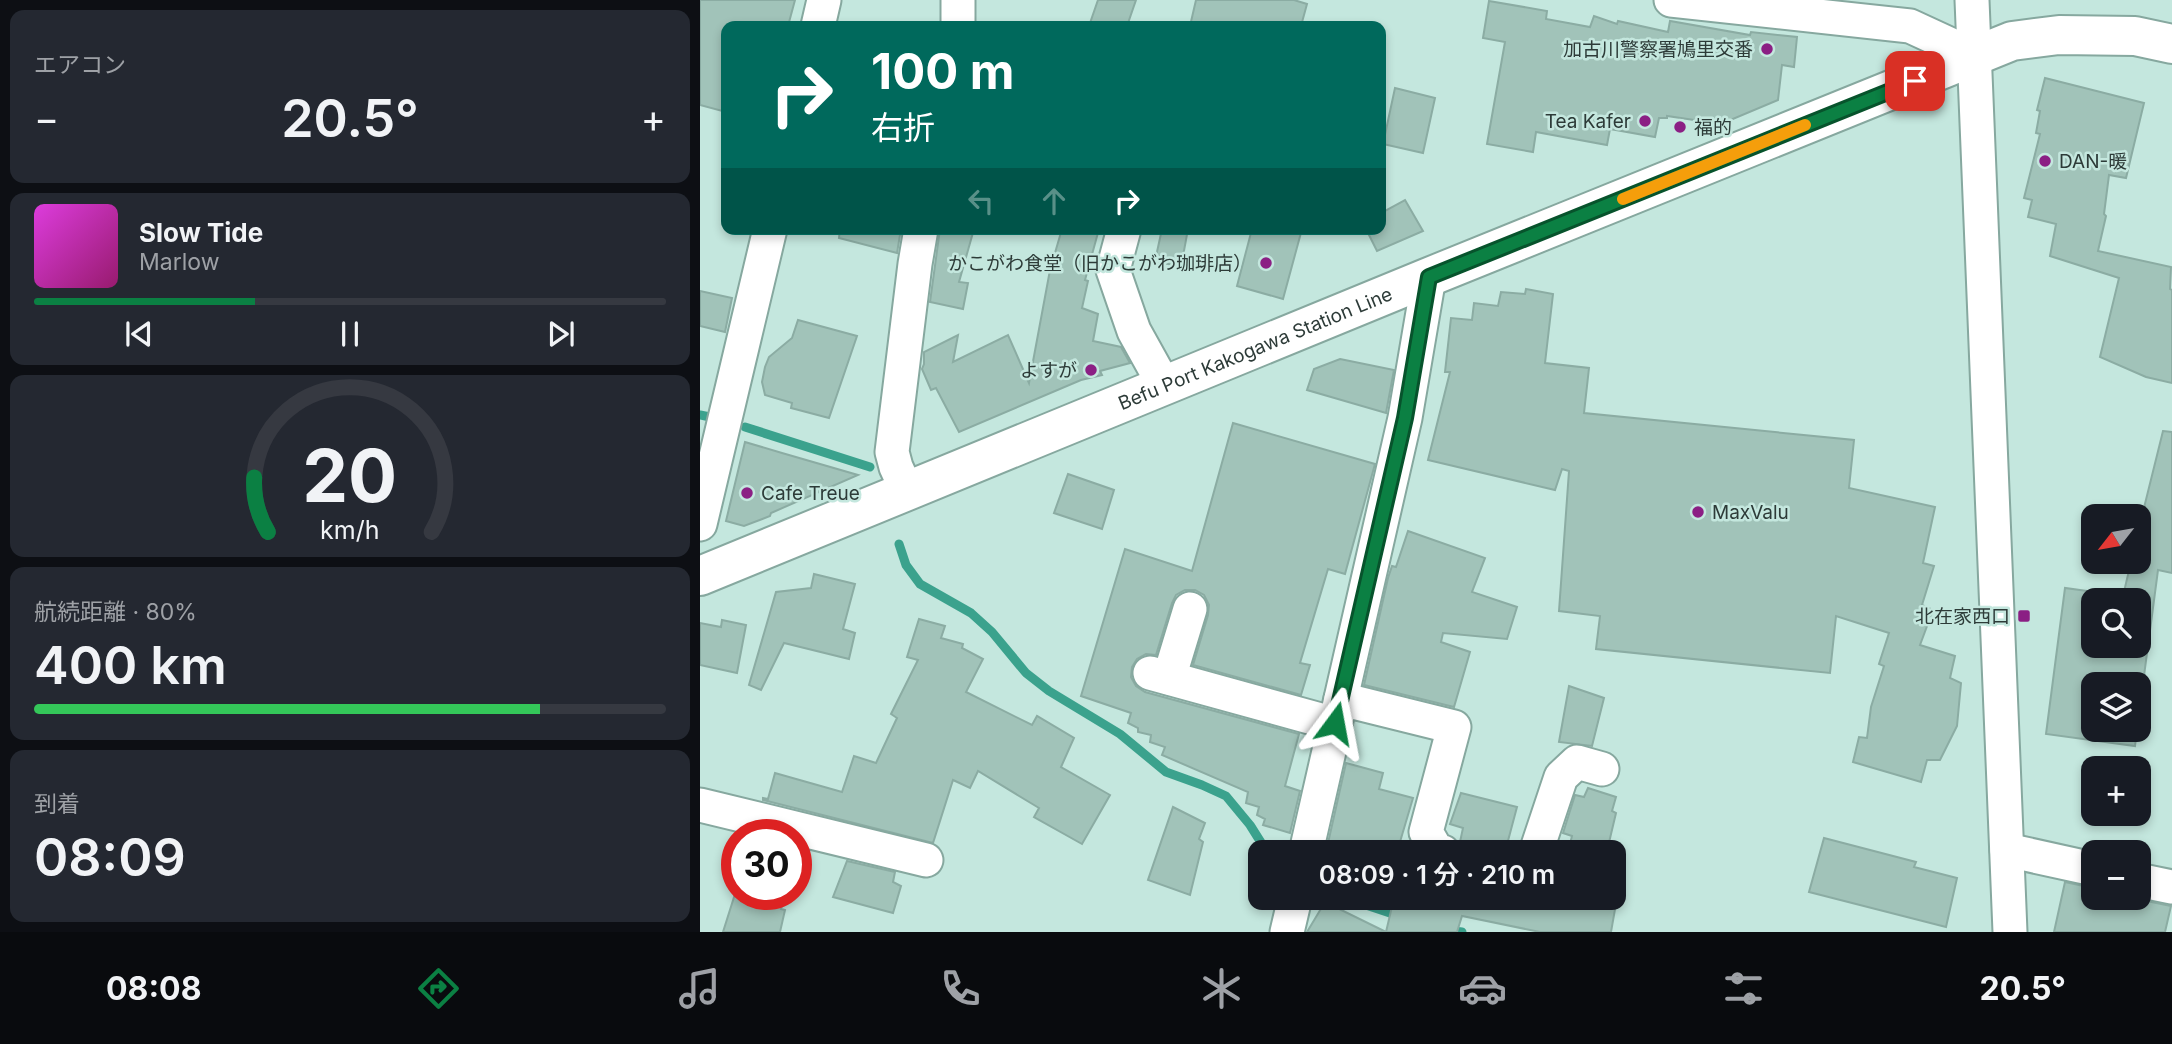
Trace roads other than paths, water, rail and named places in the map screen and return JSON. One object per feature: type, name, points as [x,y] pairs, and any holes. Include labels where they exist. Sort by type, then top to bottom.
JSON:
[{"type":"main road","name":"Befu Port Kakogawa Station Line","points":[[700,576],[2012,41],[2059,35],[2135,36],[2172,44]]},
{"type":"street","points":[[819,21],[824,0]]},
{"type":"street","points":[[958,0],[958,21]]},
{"type":"street","points":[[1671,0],[1910,26],[1975,56]]},
{"type":"street","points":[[1972,0],[2010,932]]},
{"type":"street","points":[[700,524],[715,397],[768,235]]},
{"type":"street","points":[[907,491],[892,452],[920,235]]},
{"type":"street","points":[[1122,235],[1112,270],[1134,331],[1164,385]]},
{"type":"street","points":[[1309,840],[1405,418],[1429,277]]},
{"type":"street","points":[[1190,609],[1160,676],[1338,711],[1454,727],[1426,832],[1431,840]]},
{"type":"street","points":[[1540,840],[1561,777],[1577,762],[1602,769]]},
{"type":"street","points":[[700,806],[926,860]]},
{"type":"street","points":[[2007,850],[2081,866]]},
{"type":"street","points":[[2151,883],[2172,887]]},
{"type":"street","points":[[1287,932],[1292,910]]},
{"type":"waterway","points":[[700,415],[710,417]]},
{"type":"waterway","points":[[745,427],[870,467]]},
{"type":"waterway","points":[[899,544],[906,565],[920,584],[971,613],[992,632],[1026,673],[1049,691],[1120,734],[1166,772],[1226,796],[1259,840]]},
{"type":"waterway","points":[[1381,910],[1399,916]]},
{"type":"waterway","points":[[1446,930],[1462,932]]},
{"type":"place","name":"加古川警察署鳩里交番","points":[[1767,49]]},
{"type":"place","name":"Tea Kafer","points":[[1645,121]]},
{"type":"place","name":"福的","points":[[1680,127]]},
{"type":"place","name":"DAN-暖","points":[[2045,161]]},
{"type":"place","name":"かこがわ食堂（旧かこがわ珈琲店）","points":[[1266,263]]},
{"type":"place","name":"よすが","points":[[1091,370]]},
{"type":"place","name":"Cafe Treue","points":[[747,493]]},
{"type":"place","name":"MaxValu","points":[[1698,512]]},
{"type":"place","name":"北在家西口","points":[[2024,616]]}]
